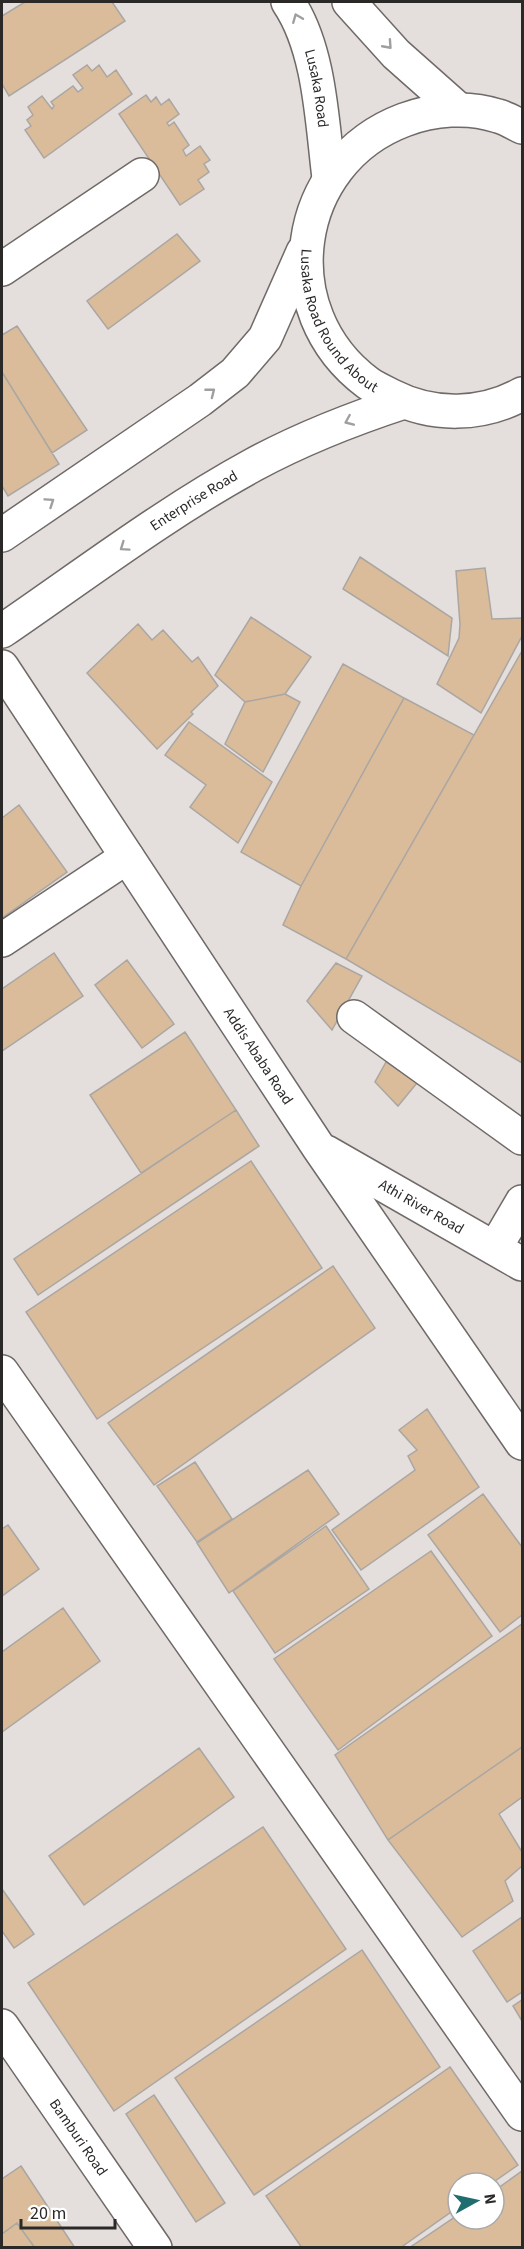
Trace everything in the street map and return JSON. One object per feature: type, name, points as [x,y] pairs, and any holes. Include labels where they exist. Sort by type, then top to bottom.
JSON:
[{"type":"main road","name":"Lusaka Road","points":[[288,2],[308,46],[316,81],[329,178]]},
{"type":"main road","points":[[350,2],[396,54],[458,109]]},
{"type":"main road","name":"Lusaka Road Round About","points":[[518,400],[483,409],[456,412],[429,409],[404,402],[369,384],[339,357],[318,323],[307,285],[306,245],[313,212],[329,178],[354,149],[385,127],[421,114],[458,109],[497,116],[522,127]]},
{"type":"main road","points":[[2,269],[142,175]]},
{"type":"main road","points":[[2,535],[200,400],[235,373],[265,338],[306,245]]},
{"type":"main road","name":"Enterprise Road","points":[[2,631],[182,507],[253,465],[355,418],[404,402]]},
{"type":"main road","name":"Addis Ababa Road","points":[[2,667],[319,1148],[521,1438]]},
{"type":"main road","points":[[2,939],[127,857]]},
{"type":"main road","points":[[354,1017],[522,1138]]},
{"type":"main road","name":"Athi River Road","points":[[319,1148],[509,1256]]},
{"type":"main road","points":[[509,1256],[522,1202]]},
{"type":"main road","points":[[2,1372],[522,2114]]},
{"type":"main road","name":"Bamburi Road","points":[[2,2026],[155,2247]]},
{"type":"building","points":[[25,2],[112,2],[125,21],[9,96],[2,84],[2,16]]},
{"type":"building","points":[[87,65],[92,71],[99,65],[107,77],[116,70],[132,94],[44,158],[25,130],[31,126],[27,120],[33,115],[28,107],[42,96],[52,109],[54,106],[51,102],[73,86],[78,92],[83,88],[73,75]]},
{"type":"building","points":[[146,95],[151,102],[156,97],[161,105],[169,99],[179,114],[167,123],[169,126],[174,122],[189,145],[183,150],[186,156],[200,146],[210,160],[204,164],[209,172],[198,180],[204,189],[180,205],[119,114]]},
{"type":"building","points":[[177,234],[200,261],[108,329],[87,301]]},
{"type":"building","points":[[17,326],[87,430],[52,453],[2,372],[2,335]]},
{"type":"building","points":[[2,372],[59,464],[8,496],[2,486]]},
{"type":"building","points":[[360,557],[452,618],[448,656],[343,589]]},
{"type":"building","points":[[485,568],[492,619],[522,618],[522,636],[481,713],[437,684],[459,638],[456,571]]},
{"type":"building","points":[[251,617],[311,657],[285,694],[245,702],[215,675]]},
{"type":"building","points":[[138,624],[152,640],[163,630],[192,662],[198,657],[218,686],[157,749],[87,673]]},
{"type":"building","points":[[522,651],[522,1063],[346,959]]},
{"type":"building","points":[[343,664],[404,698],[301,886],[241,852]]},
{"type":"building","points":[[285,694],[300,702],[263,772],[225,744],[245,702]]},
{"type":"building","points":[[404,698],[474,735],[346,959],[283,925],[301,886]]},
{"type":"building","points":[[189,722],[272,782],[238,843],[190,807],[206,785],[165,755]]},
{"type":"building","points":[[19,805],[67,872],[2,918],[2,818]]},
{"type":"building","points":[[54,953],[83,996],[2,1051],[2,989]]},
{"type":"building","points":[[127,960],[174,1024],[142,1048],[95,985]]},
{"type":"building","points":[[336,963],[362,976],[332,1030],[307,1001]]},
{"type":"building","points":[[185,1032],[236,1110],[141,1173],[90,1095]]},
{"type":"building","points":[[386,1062],[417,1083],[398,1106],[375,1082]]},
{"type":"building","points":[[236,1110],[259,1146],[38,1295],[14,1259]]},
{"type":"building","points":[[251,1161],[322,1268],[97,1419],[26,1312]]},
{"type":"building","points":[[333,1266],[375,1328],[154,1485],[108,1423]]},
{"type":"building","points":[[427,1409],[479,1487],[361,1570],[332,1530],[415,1470],[408,1456],[417,1450],[399,1430]]},
{"type":"building","points":[[195,1462],[232,1519],[197,1542],[157,1486]]},
{"type":"building","points":[[308,1470],[339,1514],[229,1593],[197,1543]]},
{"type":"building","points":[[483,1494],[522,1547],[522,1615],[500,1632],[428,1535]]},
{"type":"building","points":[[8,1525],[39,1569],[2,1596],[2,1529]]},
{"type":"building","points":[[326,1526],[369,1589],[275,1653],[233,1591]]},
{"type":"building","points":[[431,1551],[492,1636],[338,1750],[274,1659]]},
{"type":"building","points":[[63,1608],[100,1661],[2,1732],[2,1652]]},
{"type":"building","points":[[522,1624],[522,1747],[388,1840],[335,1755]]},
{"type":"building","points":[[522,1747],[522,1797],[499,1814],[522,1852],[522,1866],[505,1881],[513,1901],[462,1937],[388,1840]]},
{"type":"building","points":[[199,1748],[234,1797],[84,1905],[49,1856]]},
{"type":"building","points":[[263,1827],[346,1949],[114,2111],[28,1983]]},
{"type":"building","points":[[2,1889],[34,1934],[14,1948],[2,1931]]},
{"type":"building","points":[[522,1917],[522,1992],[507,2002],[473,1951]]},
{"type":"building","points":[[362,1950],[440,2067],[254,2195],[175,2078]]},
{"type":"building","points":[[522,2000],[522,2021],[513,2006]]},
{"type":"building","points":[[450,2067],[518,2165],[506,2173],[506,2171],[446,2171],[446,2215],[400,2248],[302,2248],[266,2196]]},
{"type":"building","points":[[154,2095],[225,2203],[196,2222],[126,2114]]},
{"type":"building","points":[[21,2166],[75,2248],[35,2248],[17,2223],[2,2234],[2,2179]]},
{"type":"building","points":[[522,2171],[522,2248],[409,2248],[446,2223],[446,2231],[506,2231],[506,2182]]},
{"type":"building","points":[[17,2223],[35,2248],[2,2248],[2,2234]]}]
